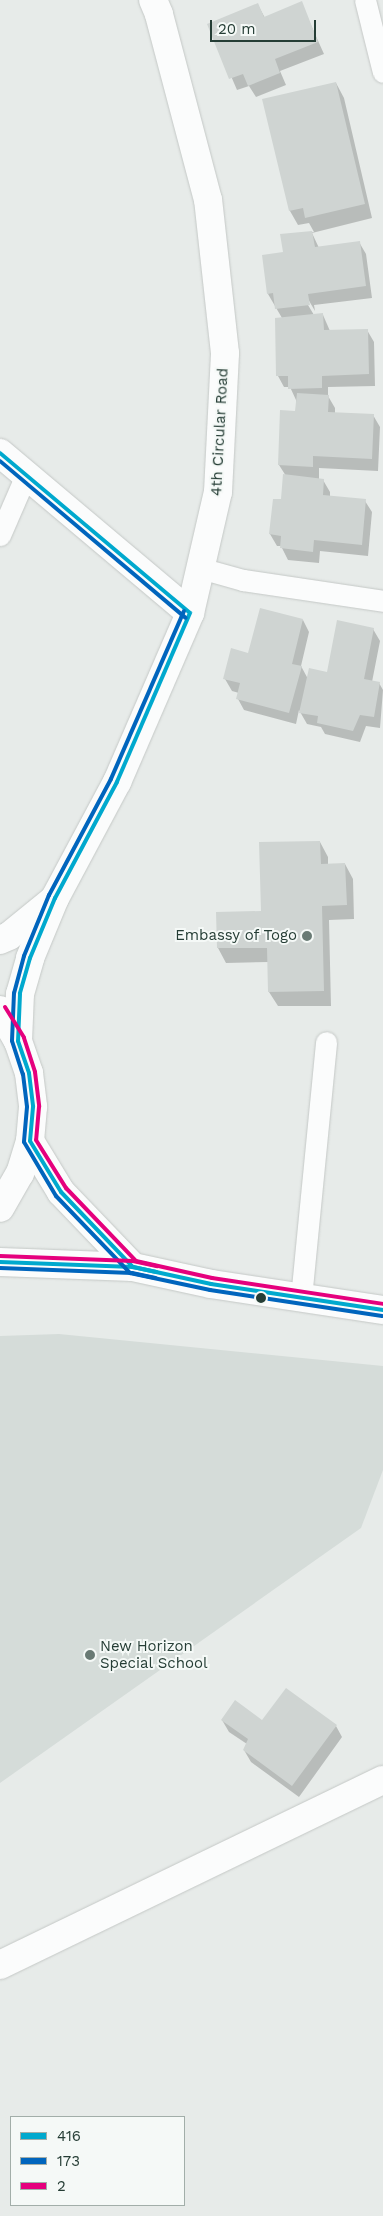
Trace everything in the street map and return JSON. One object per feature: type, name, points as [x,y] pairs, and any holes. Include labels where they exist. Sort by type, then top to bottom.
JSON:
[{"type":"street","name":"4th Circular Road","points":[[18,1041],[20,994],[30,958],[55,898],[117,782],[190,613],[218,492],[224,353],[208,200],[159,14],[153,0]]},
{"type":"street","points":[[0,453],[190,613]]},
{"type":"street","points":[[0,940],[9,936],[55,898]]},
{"type":"street","points":[[0,1010],[18,1041],[28,1073],[33,1107],[30,1141],[20,1173],[0,1208]]},
{"type":"street","points":[[30,1141],[61,1192],[133,1267]]},
{"type":"street","points":[[0,1262],[133,1267],[211,1284],[383,1310]]},
{"type":"street","points":[[0,1965],[383,1780]]},
{"type":"lane","points":[[365,0],[383,72]]},
{"type":"lane","points":[[0,535],[26,475]]},
{"type":"lane","points":[[200,568],[243,580],[383,601]]},
{"type":"lane","points":[[302,1298],[326,1042]]},
{"type":"shaded area","name":"New Horizon Special School","points":[[59,1334],[383,1366],[383,1470],[361,1528],[0,1783],[0,1336]]},
{"type":"building","points":[[302,1],[318,42],[275,59],[280,73],[248,86],[243,74],[229,79],[207,24],[258,3],[264,17]]},
{"type":"building","points":[[336,82],[365,204],[305,218],[303,208],[289,211],[262,99]]},
{"type":"building","points":[[312,231],[315,247],[360,241],[366,286],[308,294],[310,305],[275,309],[273,293],[267,294],[262,255],[283,252],[280,234]]},
{"type":"building","points":[[323,313],[324,330],[368,329],[369,374],[322,376],[322,388],[288,389],[288,376],[276,376],[275,318]]},
{"type":"building","points":[[297,393],[329,395],[328,412],[374,414],[372,459],[313,456],[313,467],[278,465],[280,410],[295,411]]},
{"type":"building","points":[[283,474],[324,479],[323,495],[366,499],[362,545],[314,540],[313,552],[280,548],[281,536],[269,534],[273,499],[281,499]]},
{"type":"building","points":[[260,608],[303,619],[292,664],[302,666],[289,713],[236,699],[240,683],[223,679],[231,648],[248,653]]},
{"type":"building","points":[[337,620],[374,628],[364,679],[380,682],[374,717],[360,715],[353,731],[317,723],[318,716],[299,713],[309,668],[327,672]]},
{"type":"building","points":[[320,841],[321,864],[345,863],[347,905],[322,906],[324,991],[268,992],[267,948],[217,948],[216,912],[261,911],[259,842]]},
{"type":"building","points":[[286,1688],[337,1725],[292,1786],[243,1750],[248,1739],[221,1720],[235,1700],[262,1720]]},
{"type":"transit line","name":"416","points":[[0,453],[190,613]]},
{"type":"transit line","name":"173","points":[[0,461],[186,618]]},
{"type":"transit line","name":"173","points":[[184,611],[111,779],[49,895],[24,956],[14,993],[12,1041],[23,1074],[27,1107],[24,1142],[56,1196],[130,1273],[210,1290],[382,1316]]},
{"type":"transit line","name":"416","points":[[190,613],[117,782],[55,898],[30,958],[20,994],[18,1041],[29,1073],[33,1107],[30,1141],[61,1192],[133,1267],[211,1284],[383,1310]]},
{"type":"transit line","name":"2","points":[[5,1007],[24,1038],[35,1072],[39,1107],[36,1140],[66,1188],[136,1261],[212,1278],[383,1304]]},
{"type":"transit line","name":"2","points":[[0,1256],[133,1261],[157,1266]]},
{"type":"transit line","name":"416","points":[[0,1262],[133,1267],[156,1272]]},
{"type":"transit line","name":"173","points":[[0,1268],[132,1273],[155,1278]]},
{"type":"place","name":"Embassy of Togo","points":[[307,936]]},
{"type":"place","name":"New Horizon Special School","points":[[90,1655]]}]
